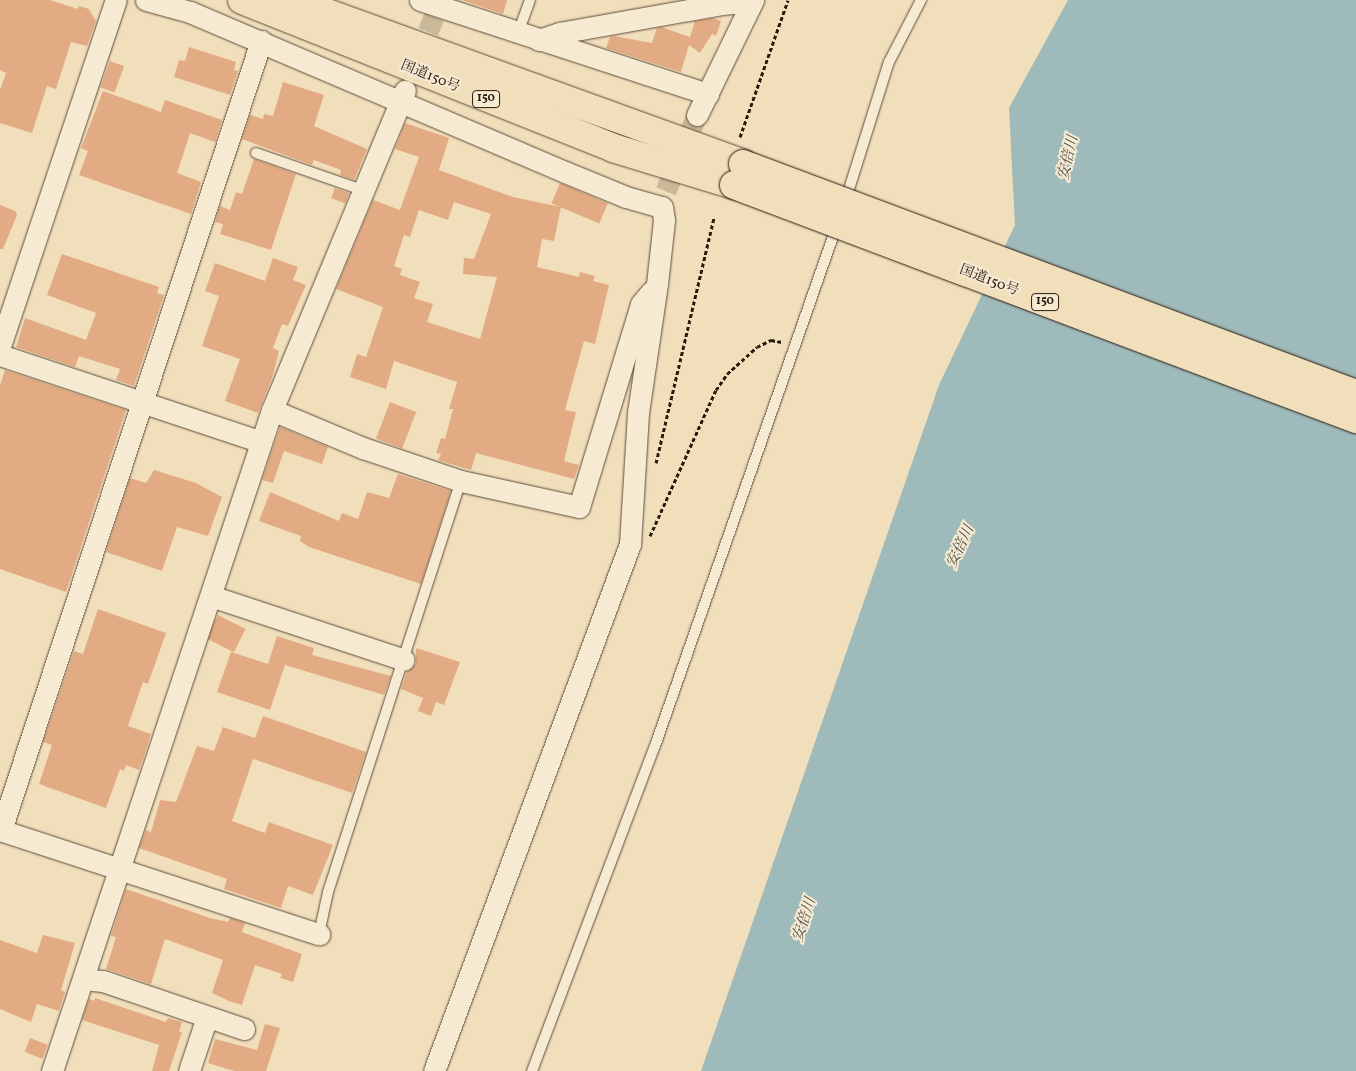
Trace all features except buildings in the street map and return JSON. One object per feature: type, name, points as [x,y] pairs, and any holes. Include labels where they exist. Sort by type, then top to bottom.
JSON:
[{"type":"highway","name":"国道150号","points":[[242,0],[594,141],[739,175],[1356,394]]},
{"type":"highway","name":"150","points":[[263,0],[362,31]]},
{"type":"highway","name":"150","points":[[291,0],[362,31]]},
{"type":"highway","name":"国道150号","points":[[323,0],[598,100],[739,175]]},
{"type":"highway","name":"国道150号","points":[[362,31],[739,175],[1356,419]]},
{"type":"street","points":[[0,346],[116,0]]},
{"type":"street","points":[[146,0],[190,12],[403,96],[626,197],[664,199],[664,220],[657,284],[638,413],[630,544],[434,1071]]},
{"type":"street","points":[[539,40],[559,32],[681,5],[751,4],[697,115]]},
{"type":"street","points":[[433,6],[708,94]]},
{"type":"street","points":[[261,41],[0,830],[319,934]]},
{"type":"street","points":[[52,1071],[272,410],[365,191],[403,96]]},
{"type":"street","points":[[272,410],[363,448],[461,481],[579,507],[641,304],[657,284]]},
{"type":"street","points":[[0,355],[261,442]]},
{"type":"street","points":[[211,596],[404,660]]},
{"type":"street","points":[[83,979],[103,982],[244,1029]]},
{"type":"street","points":[[189,1071],[207,1017]]},
{"type":"lane","points":[[518,33],[530,0]]},
{"type":"lane","points":[[532,1071],[655,746],[793,344],[849,193],[889,62],[921,0]]},
{"type":"lane","points":[[256,153],[365,191]]},
{"type":"lane","points":[[319,934],[331,882],[461,481]]},
{"type":"path","points":[[740,137],[788,0]]},
{"type":"path","points":[[654,471],[714,218]]},
{"type":"path","points":[[630,544],[649,539],[716,390],[727,374],[743,357],[771,340],[793,344]]},
{"type":"water","name":"安倍川","points":[[1068,0],[1356,0],[1356,1071],[701,1071],[939,385],[1015,225],[1009,108]]},
{"type":"tunnel","points":[[416,61],[434,17]]},
{"type":"tunnel","points":[[666,191],[697,115]]}]
